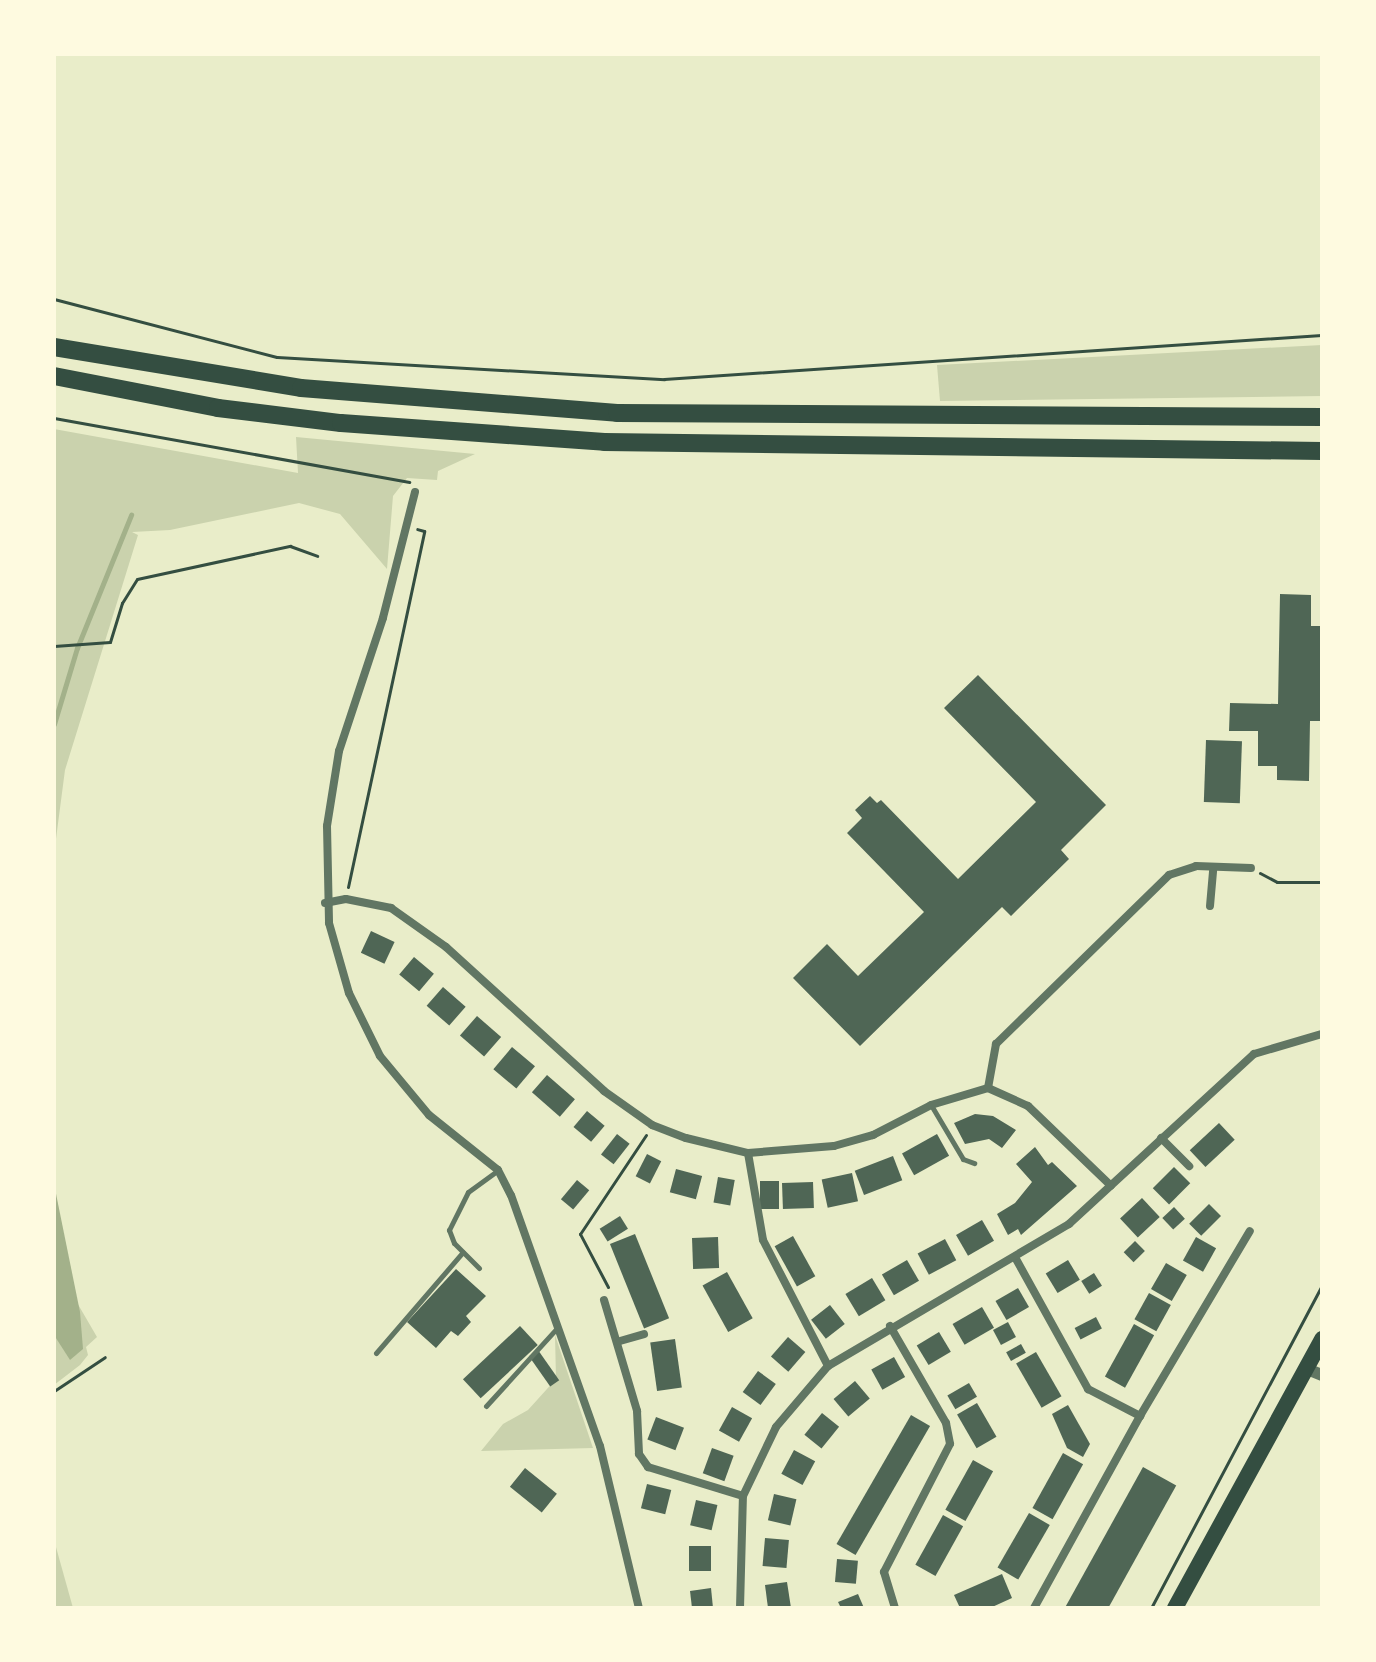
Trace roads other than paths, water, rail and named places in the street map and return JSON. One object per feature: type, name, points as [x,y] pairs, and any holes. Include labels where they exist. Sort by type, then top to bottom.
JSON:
[{"type":"highway","points":[[54,347],[301,388],[617,413],[1322,417]]},
{"type":"highway","points":[[54,376],[218,408],[326,421],[604,442],[1322,451]]},
{"type":"main road","points":[[1175,1608],[1314,1372],[1322,1339]]},
{"type":"street","points":[[415,492],[383,618],[339,751],[327,826],[325,903],[349,993],[380,1056],[429,1115],[498,1170],[560,1324],[617,1504],[639,1608]]},
{"type":"street","points":[[988,1088],[996,1044],[1169,875],[1196,866],[1251,868]]},
{"type":"street","points":[[1210,906],[1213,869]]},
{"type":"street","points":[[325,903],[346,899],[391,908],[446,947],[604,1091],[652,1125],[748,1153],[847,1142],[873,1135],[931,1105],[988,1088],[1028,1106],[1111,1186]]},
{"type":"street","points":[[740,1608],[737,1552],[743,1496],[776,1427],[828,1366],[890,1326],[1016,1259],[1069,1224],[1254,1054],[1322,1034]]},
{"type":"street","points":[[1161,1138],[1189,1166]]},
{"type":"street","points":[[748,1153],[763,1240],[828,1366]]},
{"type":"street","points":[[1034,1608],[1140,1416],[1250,1231]]},
{"type":"street","points":[[1016,1259],[1088,1389],[1140,1416]]},
{"type":"street","points":[[604,1300],[620,1341],[624,1378],[638,1419],[639,1454],[648,1467],[743,1496]]},
{"type":"street","points":[[890,1326],[946,1423],[950,1444],[884,1572],[895,1608]]},
{"type":"street","points":[[620,1341],[644,1334]]},
{"type":"lane","points":[[931,1105],[963,1159],[974,1163]]},
{"type":"lane","points":[[479,1268],[463,1252],[449,1230],[453,1214],[468,1192],[498,1170]]},
{"type":"lane","points":[[376,1353],[463,1252]]},
{"type":"lane","points":[[486,1406],[560,1324]]},
{"type":"waterway","points":[[54,724],[77,648],[131,515]]}]
